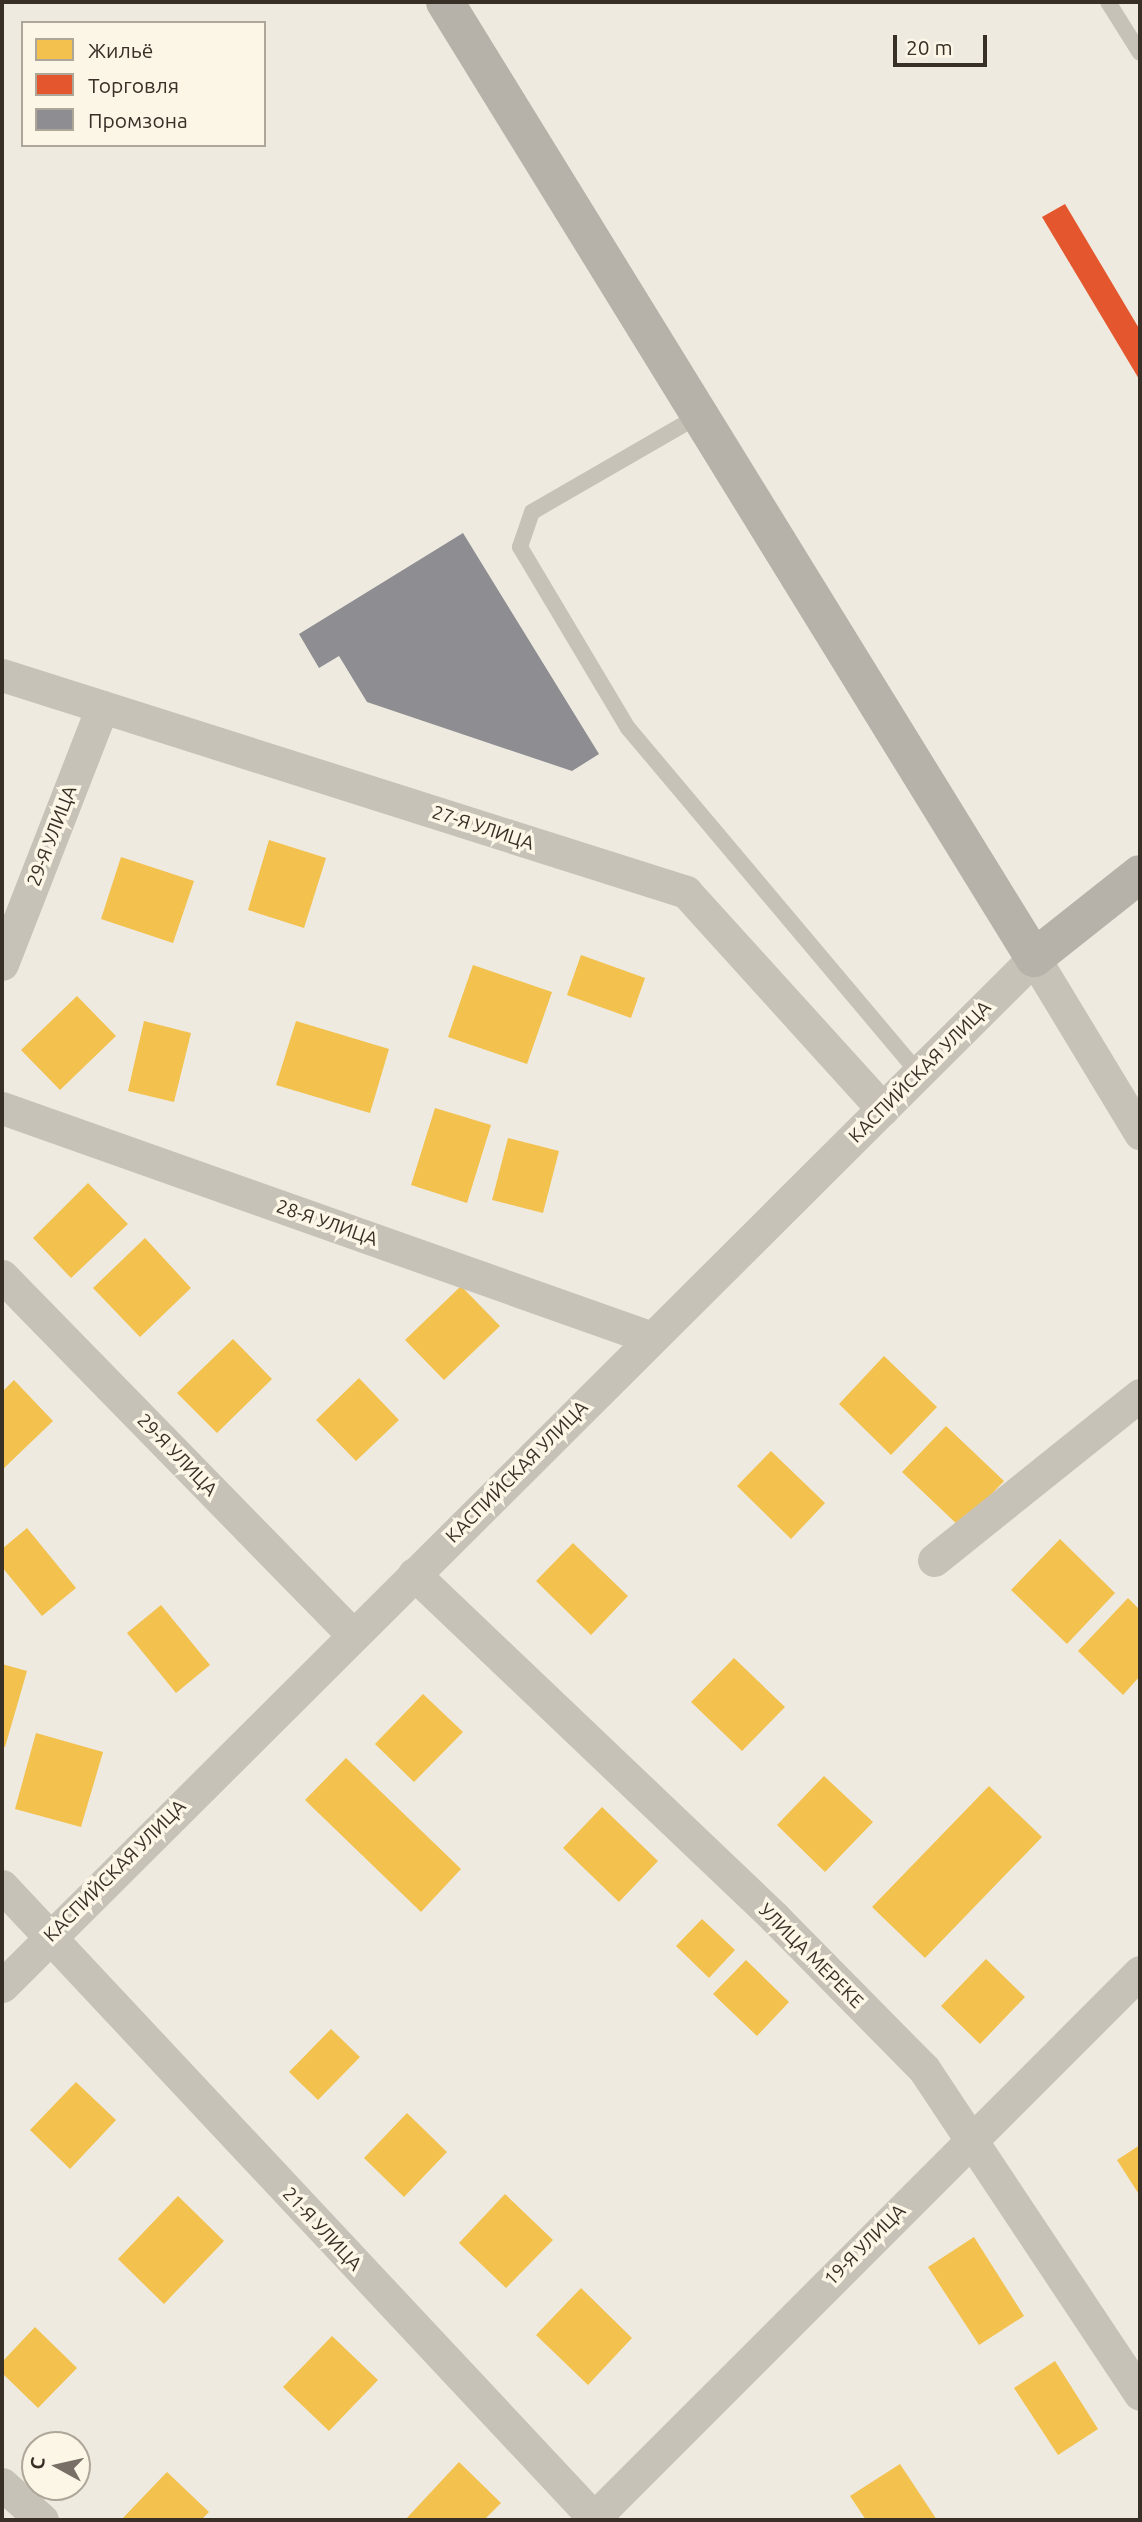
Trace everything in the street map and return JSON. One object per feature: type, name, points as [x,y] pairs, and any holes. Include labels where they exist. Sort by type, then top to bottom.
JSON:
[{"type":"street","points":[[445,2],[1140,1133]]},
{"type":"street","name":"27-Я УЛИЦА","points":[[2,676],[686,892],[883,1109]]},
{"type":"street","name":"29-Я УЛИЦА","points":[[2,964],[102,707]]},
{"type":"street","points":[[1034,958],[1140,874]]},
{"type":"street","name":"КАСПИЙСКАЯ УЛИЦА","points":[[2,1986],[1034,958]]},
{"type":"street","name":"28-Я УЛИЦА","points":[[2,1108],[652,1338]]},
{"type":"street","name":"29-Я УЛИЦА","points":[[2,1276],[353,1635]]},
{"type":"street","points":[[934,1560],[1140,1395]]},
{"type":"street","name":"УЛИЦА МЕРЕКЕ","points":[[414,1574],[775,1918],[924,2069],[1140,2394]]},
{"type":"street","name":"21-Я УЛИЦА","points":[[2,1885],[594,2520]]},
{"type":"street","name":"19-Я УЛИЦА","points":[[594,2520],[1140,1972]]},
{"type":"street","points":[[2,2484],[42,2520]]},
{"type":"lane","points":[[1108,2],[1140,53]]},
{"type":"lane","points":[[699,415],[531,512],[520,547],[628,728],[919,1073]]},
{"type":"building: Жильё","points":[[269,840],[326,858],[304,928],[248,910]]},
{"type":"building: Жильё","points":[[121,857],[194,881],[173,943],[101,919]]},
{"type":"building: Жильё","points":[[581,955],[645,978],[631,1018],[567,995]]},
{"type":"building: Жильё","points":[[473,965],[552,992],[527,1064],[448,1037]]},
{"type":"building: Жильё","points":[[77,996],[116,1036],[60,1090],[21,1050]]},
{"type":"building: Жильё","points":[[144,1021],[191,1033],[174,1102],[128,1091]]},
{"type":"building: Жильё","points":[[296,1021],[389,1049],[370,1113],[276,1085]]},
{"type":"building: Жильё","points":[[435,1108],[491,1125],[467,1203],[411,1185]]},
{"type":"building: Жильё","points":[[508,1138],[559,1151],[543,1213],[492,1200]]},
{"type":"building: Жильё","points":[[88,1183],[128,1224],[71,1278],[33,1238]]},
{"type":"building: Жильё","points":[[145,1238],[191,1288],[140,1337],[93,1288]]},
{"type":"building: Жильё","points":[[461,1286],[500,1326],[444,1380],[405,1340]]},
{"type":"building: Жильё","points":[[233,1339],[272,1379],[217,1433],[177,1393]]},
{"type":"building: Жильё","points":[[884,1356],[937,1407],[891,1455],[839,1404]]},
{"type":"building: Жильё","points":[[359,1378],[399,1420],[356,1461],[316,1420]]},
{"type":"building: Жильё","points":[[14,1380],[53,1421],[2,1470],[2,1392]]},
{"type":"building: Жильё","points":[[946,1426],[1004,1481],[960,1527],[902,1472]]},
{"type":"building: Жильё","points":[[771,1451],[825,1503],[791,1539],[737,1486]]},
{"type":"building: Жильё","points":[[27,1528],[76,1588],[42,1616],[2,1567],[2,1549]]},
{"type":"building: Жильё","points":[[1060,1539],[1115,1593],[1067,1644],[1011,1590]]},
{"type":"building: Жильё","points":[[573,1543],[628,1596],[591,1635],[536,1581]]},
{"type":"building: Жильё","points":[[1128,1598],[1140,1610],[1140,1676],[1123,1695],[1078,1651]]},
{"type":"building: Жильё","points":[[161,1605],[210,1665],[176,1693],[127,1633]]},
{"type":"building: Жильё","points":[[734,1658],[785,1707],[742,1751],[691,1702]]},
{"type":"building: Жильё","points":[[2,1664],[27,1671],[5,1747],[2,1746]]},
{"type":"building: Жильё","points":[[423,1694],[463,1732],[414,1782],[375,1744]]},
{"type":"building: Жильё","points":[[36,1733],[103,1752],[81,1827],[15,1809]]},
{"type":"building: Жильё","points":[[346,1758],[461,1869],[421,1912],[305,1800]]},
{"type":"building: Жильё","points":[[824,1776],[873,1822],[825,1872],[777,1825]]},
{"type":"building: Жильё","points":[[989,1786],[1042,1837],[925,1958],[872,1907]]},
{"type":"building: Жильё","points":[[602,1807],[658,1861],[619,1902],[563,1848]]},
{"type":"building: Жильё","points":[[702,1919],[735,1950],[709,1978],[676,1946]]},
{"type":"building: Жильё","points":[[986,1959],[1025,1997],[980,2044],[941,2006]]},
{"type":"building: Жильё","points":[[746,1960],[789,2002],[757,2036],[713,1994]]},
{"type":"building: Жильё","points":[[331,2029],[360,2057],[318,2100],[289,2072]]},
{"type":"building: Жильё","points":[[76,2082],[116,2120],[70,2169],[30,2130]]},
{"type":"building: Жильё","points":[[407,2113],[447,2152],[404,2197],[364,2158]]},
{"type":"building: Жильё","points":[[1140,2145],[1140,2196],[1117,2160]]},
{"type":"building: Жильё","points":[[505,2194],[553,2240],[506,2288],[459,2243]]},
{"type":"building: Жильё","points":[[178,2196],[224,2241],[164,2304],[118,2259]]},
{"type":"building: Жильё","points":[[974,2237],[1024,2316],[979,2345],[928,2267]]},
{"type":"building: Жильё","points":[[581,2288],[632,2338],[588,2385],[536,2335]]},
{"type":"building: Жильё","points":[[35,2327],[77,2368],[38,2408],[2,2373],[2,2362]]},
{"type":"building: Жильё","points":[[332,2336],[378,2380],[329,2431],[283,2387]]},
{"type":"building: Жильё","points":[[1055,2361],[1098,2429],[1058,2455],[1014,2388]]},
{"type":"building: Жильё","points":[[459,2462],[501,2503],[484,2520],[405,2520]]},
{"type":"building: Жильё","points":[[900,2464],[937,2520],[866,2520],[850,2496]]},
{"type":"building: Жильё","points":[[167,2472],[209,2512],[201,2520],[121,2520]]},
{"type":"building: Торговля","points":[[1065,204],[1140,330],[1139,379],[1042,217]]},
{"type":"building: Промзона","points":[[463,533],[599,754],[572,771],[367,702],[339,656],[319,668],[299,634]]}]
